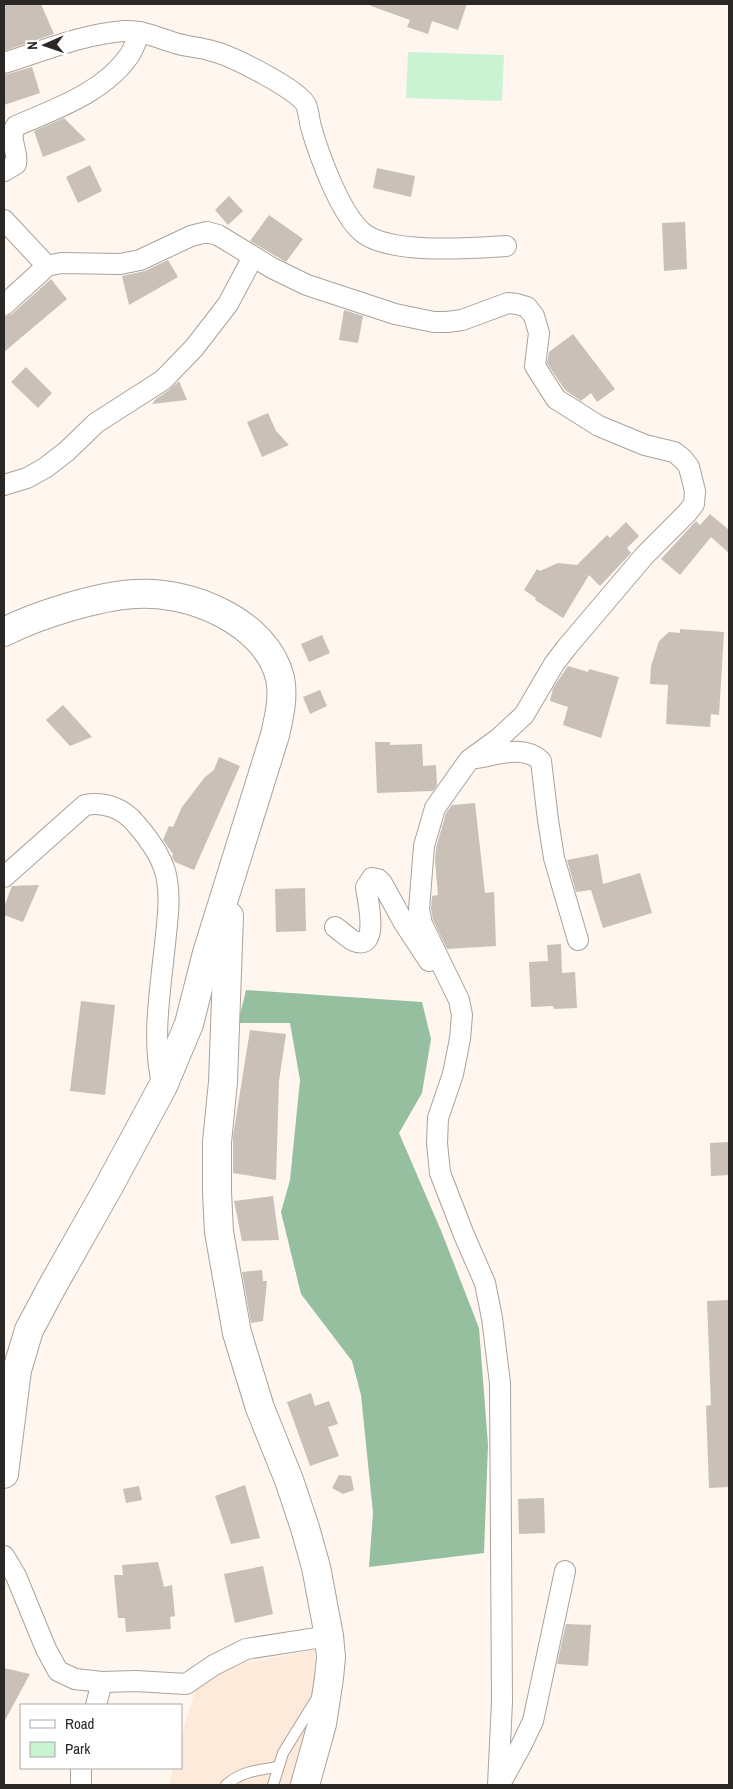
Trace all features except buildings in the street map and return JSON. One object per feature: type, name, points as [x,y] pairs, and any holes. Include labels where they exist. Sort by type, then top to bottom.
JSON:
[{"type":"street","points":[[4,63],[90,36],[125,31],[140,32],[176,44],[214,51],[290,90],[306,104],[322,161],[348,215],[362,232],[375,240],[419,248],[506,246]]},
{"type":"street","points":[[4,171],[16,164],[16,152],[12,136],[16,126],[73,101],[104,82],[124,64],[131,54],[140,32]]},
{"type":"street","points":[[4,220],[47,266]]},
{"type":"street","points":[[4,305],[47,266],[61,263],[120,264],[140,260],[191,236],[207,232],[218,235],[253,257],[307,285],[395,314],[434,322],[462,320],[508,303],[517,304],[527,308],[534,316],[539,333],[535,366],[556,399],[599,426],[645,445],[674,452],[689,467],[695,491],[694,504],[688,513],[645,555],[567,647],[554,664],[524,715],[498,739],[469,760],[434,808],[424,846],[419,909],[422,924],[458,1000],[462,1015],[460,1039],[453,1074],[438,1118],[437,1144],[440,1173],[485,1283],[492,1318],[500,1383],[502,1702],[498,1785]]},
{"type":"street","points":[[4,485],[26,478],[45,468],[67,451],[96,423],[163,380],[194,348],[228,304],[253,257]]},
{"type":"street","points":[[4,632],[19,625],[108,598],[135,594],[163,594],[192,601],[221,612],[245,628],[262,644],[276,665],[280,680],[281,705],[275,735],[207,953],[189,1024],[162,1086],[29,1330],[17,1370],[4,1474]]},
{"type":"street","points":[[469,760],[519,752],[532,754],[541,761],[554,858],[578,940]]},
{"type":"street","points":[[4,877],[86,805],[94,803],[119,809],[129,816],[146,835],[162,861],[167,880],[169,905],[158,1034],[158,1069],[162,1086]]},
{"type":"street","points":[[230,877],[223,1082],[217,1142],[219,1232],[237,1333],[260,1408],[289,1480],[305,1528],[316,1567],[329,1636],[331,1657],[322,1724],[305,1785]]},
{"type":"street","points":[[335,927],[356,942],[361,942],[368,938],[371,922],[366,887],[372,878],[378,879],[414,938],[458,1000]]},
{"type":"street","points":[[4,1556],[16,1576],[46,1649],[58,1671],[75,1679],[102,1682],[136,1681],[186,1684],[214,1665],[246,1649],[329,1636]]},
{"type":"street","points":[[498,1785],[533,1721],[564,1571]]},
{"type":"street","points":[[96,1704],[102,1682]]},
{"type":"street","points":[[81,1769],[81,1785]]},
{"type":"lane","points":[[273,1785],[283,1753],[329,1678]]},
{"type":"lane","points":[[226,1785],[234,1778],[248,1771],[278,1767]]},
{"type":"shaded area","points":[[315,1650],[313,1714],[290,1785],[169,1785],[173,1769],[182,1769],[182,1735],[195,1691],[212,1674],[228,1666]]},
{"type":"green space","points":[[408,52],[504,55],[502,101],[406,98]]},
{"type":"green space","points":[[246,990],[422,1002],[431,1039],[422,1093],[399,1133],[442,1233],[479,1328],[488,1445],[484,1553],[369,1567],[373,1513],[361,1395],[352,1361],[301,1294],[281,1212],[290,1180],[300,1080],[290,1023],[238,1023]]}]
